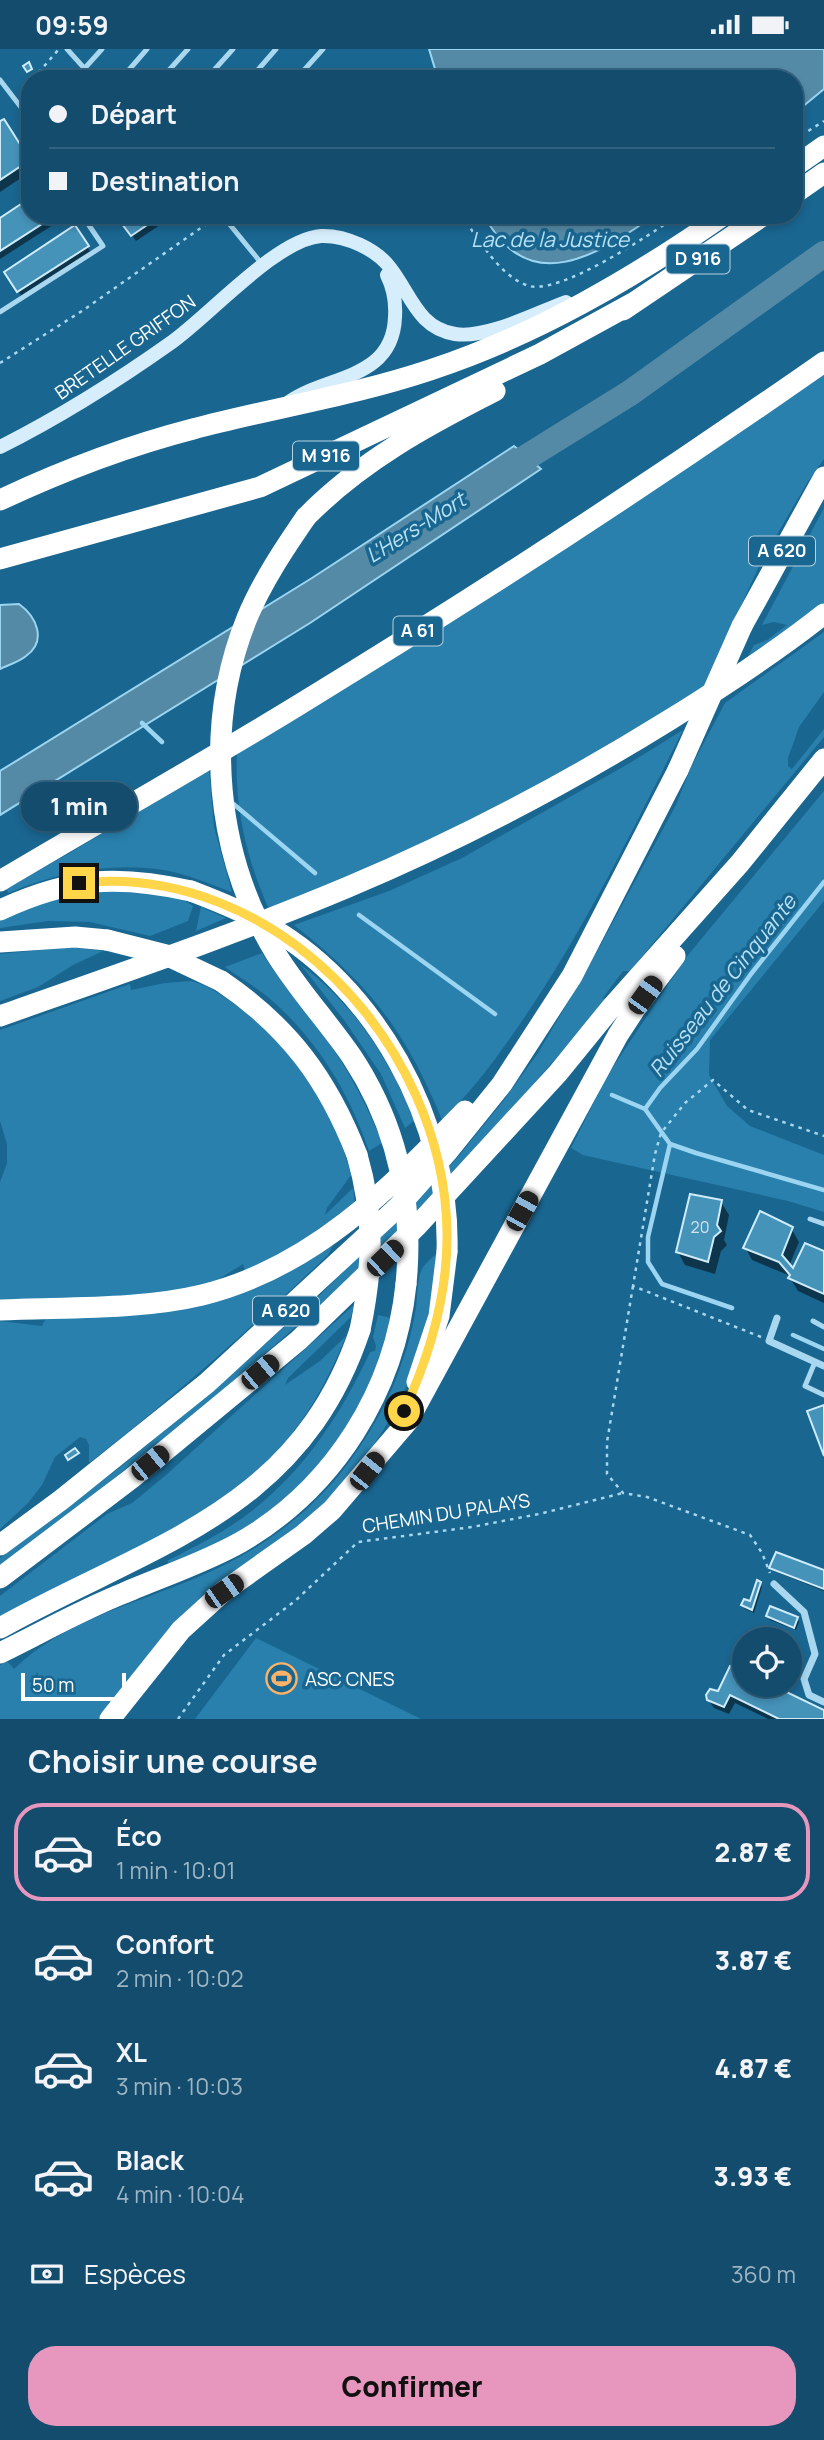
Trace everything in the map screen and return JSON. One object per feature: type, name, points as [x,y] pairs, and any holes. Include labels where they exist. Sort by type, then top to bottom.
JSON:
[{"type":"highway","points":[[803,161],[824,146]]},
{"type":"highway","points":[[803,188],[824,173]]},
{"type":"highway","name":"D 916","points":[[614,285],[666,256],[711,224]]},
{"type":"highway","name":"D 916","points":[[633,303],[751,224]]},
{"type":"highway","points":[[0,500],[51,477],[130,448],[194,429],[363,390],[471,356],[546,323],[614,285]]},
{"type":"highway","points":[[0,1653],[123,1593],[191,1566],[239,1543],[270,1523],[310,1489],[345,1447],[383,1380],[401,1324],[407,1284],[410,1229],[397,1154],[377,1103],[352,1057],[290,976],[249,904],[232,853],[222,792],[221,732],[226,693],[236,652],[261,589],[306,517],[344,480],[397,444],[545,363],[633,303]]},
{"type":"highway","name":"M 916","points":[[0,559],[260,487],[540,354],[633,303]]},
{"type":"highway","name":"A 61","points":[[0,881],[417,632],[617,502],[824,362]]},
{"type":"highway","name":"A 620","points":[[0,1545],[61,1500],[207,1383],[334,1268],[398,1207],[502,1084],[572,976],[678,771],[742,626],[824,477]]},
{"type":"highway","points":[[0,1016],[336,892],[494,819],[588,770],[680,713],[778,651],[824,614]]},
{"type":"highway","name":"A 620","points":[[0,1578],[132,1478],[299,1340],[417,1226],[540,1092],[740,863],[824,759]]},
{"type":"highway","points":[[110,1719],[181,1630],[224,1591],[303,1535],[332,1510],[408,1421],[618,1035],[655,981],[732,885],[740,863]]},
{"type":"highway","points":[[0,910],[41,893],[92,881],[142,882],[191,891],[260,921],[281,935],[321,965],[360,1004],[378,1028],[408,1076],[428,1129],[442,1186],[447,1231],[439,1316],[421,1374],[383,1450]]},
{"type":"highway","points":[[0,942],[54,938],[107,940],[144,947],[221,981],[269,1018],[304,1056],[331,1097],[357,1155],[368,1202],[371,1231],[368,1292],[360,1330],[351,1355],[323,1410],[281,1463],[250,1491],[215,1515],[157,1549],[0,1628]]},
{"type":"highway","points":[[0,1310],[148,1303],[201,1295],[244,1282],[277,1268],[344,1226],[393,1185],[533,1038]]},
{"type":"main road","name":"BRETELLE GRIFFON","points":[[0,447],[71,408],[175,340],[285,248],[320,236],[339,237],[376,255],[390,267],[423,318],[436,328],[456,334],[474,334],[497,328],[614,285]]},
{"type":"main road","points":[[279,409],[305,391],[346,379],[366,369],[390,342],[395,325],[396,304],[392,285],[376,255]]},
{"type":"street","points":[[777,1318],[769,1341],[824,1366]]},
{"type":"street","points":[[774,1584],[804,1612],[814,1654],[804,1679],[809,1695],[824,1702]]},
{"type":"lane","points":[[66,49],[85,69],[102,49]]},
{"type":"lane","points":[[129,70],[147,49]]},
{"type":"lane","points":[[170,70],[188,49]]},
{"type":"lane","points":[[214,70],[233,49]]},
{"type":"lane","points":[[258,70],[276,49]]},
{"type":"lane","points":[[304,70],[323,49]]},
{"type":"lane","points":[[0,80],[21,107]]},
{"type":"lane","points":[[0,312],[103,246],[88,224]]},
{"type":"lane","points":[[228,224],[262,265]]},
{"type":"lane","points":[[810,1219],[824,1224]]},
{"type":"lane","points":[[813,1321],[824,1327]]},
{"type":"lane","points":[[816,1362],[805,1386],[824,1395]]},
{"type":"path","points":[[41,70],[59,49]]},
{"type":"path","points":[[803,134],[824,121]]},
{"type":"path","points":[[0,363],[82,311],[207,224]]},
{"type":"path","points":[[468,224],[498,264],[513,277],[528,286],[543,288],[576,277],[664,224]]},
{"type":"path","points":[[774,1584],[762,1553],[750,1535],[648,1497],[623,1493],[607,1474],[607,1442],[655,1154],[661,1133],[685,1103],[713,1080],[748,1110],[824,1136]]},
{"type":"path","points":[[634,1286],[769,1341]]},
{"type":"path","name":"CHEMIN DU PALAYS","points":[[178,1719],[224,1655],[295,1601],[358,1542],[486,1524],[623,1493]]},
{"type":"shaded area","points":[[824,374],[824,459],[760,564],[701,693],[476,821],[269,909],[254,872],[244,833],[238,793],[237,752]]},
{"type":"shaded area","points":[[824,508],[824,603],[746,660],[754,645],[767,640],[787,625],[774,622],[762,625]]},
{"type":"shaded area","points":[[824,632],[824,692],[799,727],[788,758],[788,766],[792,769],[824,729],[824,737],[630,971],[623,971],[602,999],[610,997],[558,1057],[424,1204],[301,1322],[153,1447],[0,1567],[0,1558],[123,1465],[216,1388],[322,1293],[457,1158],[538,1053],[587,970],[676,805],[691,767],[725,703]]},
{"type":"shaded area","points":[[683,730],[567,951],[485,1073],[442,1120],[414,1060],[383,1011],[344,968],[294,925],[389,891],[462,858]]},
{"type":"shaded area","points":[[209,769],[214,827],[232,892],[173,872],[124,867],[65,874],[9,893],[5,888],[68,854]]},
{"type":"shaded area","points":[[824,791],[824,901],[710,1040],[709,1075],[727,1106],[750,1126],[824,1155],[824,1212],[788,1201],[583,1155],[571,1148],[607,1076],[688,955]]},
{"type":"shaded area","points":[[117,886],[177,896],[193,906],[188,921],[150,936],[90,922],[48,921],[0,928],[0,918],[55,896]]},
{"type":"shaded area","points":[[201,907],[226,918],[196,931]]},
{"type":"shaded area","points":[[69,947],[103,951],[73,965],[38,987],[0,1001],[0,954]]},
{"type":"shaded area","points":[[262,953],[331,1046],[353,1081],[382,1143],[369,1151],[343,1091],[307,1037],[271,1000],[225,967]]},
{"type":"shaded area","points":[[301,965],[338,998],[382,1055],[414,1121],[405,1128],[381,1074],[344,1020]]},
{"type":"shaded area","points":[[191,981],[219,993],[254,1020],[274,1038],[308,1079],[334,1125],[351,1175],[327,1208],[325,1215],[353,1188],[355,1204],[325,1229],[246,1274],[243,1264],[216,1281],[177,1293],[0,1302],[0,1182],[7,1163],[7,1144],[0,1121],[0,1030],[130,984],[131,990]]},
{"type":"shaded area","points":[[335,1241],[328,1255],[241,1336],[89,1463],[89,1445],[86,1439],[80,1437],[55,1457],[42,1485],[28,1503],[0,1529],[0,1321],[42,1326],[46,1318],[118,1315]]},
{"type":"shaded area","points":[[438,1252],[424,1338],[400,1400],[364,1459],[320,1510],[101,1719],[0,1719],[0,1665],[7,1661],[14,1669],[34,1652],[78,1625],[232,1561],[279,1532],[321,1495],[357,1451],[387,1399],[409,1340],[421,1272]]},
{"type":"shaded area","points":[[354,1305],[351,1317],[288,1378],[285,1385],[320,1361],[346,1336],[308,1411],[265,1464],[196,1516],[116,1561],[0,1618],[0,1596],[107,1514],[132,1503],[165,1476]]},
{"type":"shaded area","points":[[378,1315],[395,1319],[385,1352],[351,1424],[313,1474],[249,1528],[171,1566],[167,1561],[221,1532],[253,1510],[274,1492],[312,1450],[344,1403],[370,1352],[375,1351],[373,1337]]},
{"type":"shaded area","name":"ASC CNES","points":[[256,1638],[421,1719],[195,1719]]},
{"type":"water","points":[[429,49],[824,49],[824,89],[803,106],[803,70],[435,70]]},
{"type":"water","name":"Lac de la Justice","points":[[490,224],[642,224],[610,244],[565,262],[542,263],[521,256],[502,241]]},
{"type":"water","points":[[514,446],[541,469],[310,623],[0,815],[0,771],[312,578]]},
{"type":"water","points":[[19,604],[35,622],[38,636],[36,643],[23,658],[0,669],[0,605]]},
{"type":"building","points":[[29,62],[32,69],[26,70],[23,66]]},
{"type":"building","points":[[4,119],[21,146],[21,166],[0,180],[0,121]]},
{"type":"building","points":[[21,204],[21,224],[42,224],[0,251],[0,218]]},
{"type":"building","points":[[122,224],[149,224],[131,236]]},
{"type":"building","points":[[75,225],[89,246],[17,292],[4,272]]},
{"type":"building","points":[[690,1194],[722,1200],[717,1225],[721,1231],[714,1237],[708,1262],[676,1252]]},
{"type":"building","points":[[760,1211],[793,1227],[782,1255],[793,1268],[805,1243],[824,1251],[824,1294],[788,1278],[790,1275],[779,1262],[743,1248]]},
{"type":"building","points":[[824,1405],[824,1456],[807,1411]]},
{"type":"building","points":[[75,1448],[79,1453],[68,1460],[65,1455]]},
{"type":"building","points":[[776,1552],[824,1570],[824,1589],[769,1568]]},
{"type":"building","points":[[757,1580],[761,1582],[752,1610],[741,1605],[744,1599],[750,1601]]},
{"type":"building","points":[[770,1606],[798,1617],[794,1627],[792,1627],[766,1616]]},
{"type":"building","points":[[730,1666],[732,1667],[732,1696],[730,1695],[724,1707],[707,1700],[706,1695],[710,1689],[718,1691]]},
{"type":"building","points":[[734,1697],[797,1697],[824,1710],[824,1719],[779,1719]]},
{"type":"waterway","name":"L'Hers-Mort","points":[[498,475],[630,393],[824,254]]},
{"type":"waterway","points":[[142,723],[162,742]]},
{"type":"waterway","points":[[230,801],[315,873]]},
{"type":"waterway","name":"Ruisseau de Cinquante","points":[[645,1109],[660,1088],[697,1049],[751,974],[824,882]]},
{"type":"waterway","points":[[359,915],[495,1014]]},
{"type":"waterway","points":[[612,1095],[645,1109],[670,1144],[824,1190]]},
{"type":"waterway","points":[[670,1144],[648,1237],[648,1262],[662,1284],[732,1308]]},
{"type":"waterway","points":[[793,1335],[824,1349]]},
{"type":"place","name":"ASC CNES","points":[[282,1679]]},
{"type":"route","points":[[79,883],[120,880],[168,886],[191,891],[260,921],[321,965],[360,1004],[394,1053],[408,1076],[436,1155],[447,1231],[439,1316],[421,1374],[404,1411]]}]
